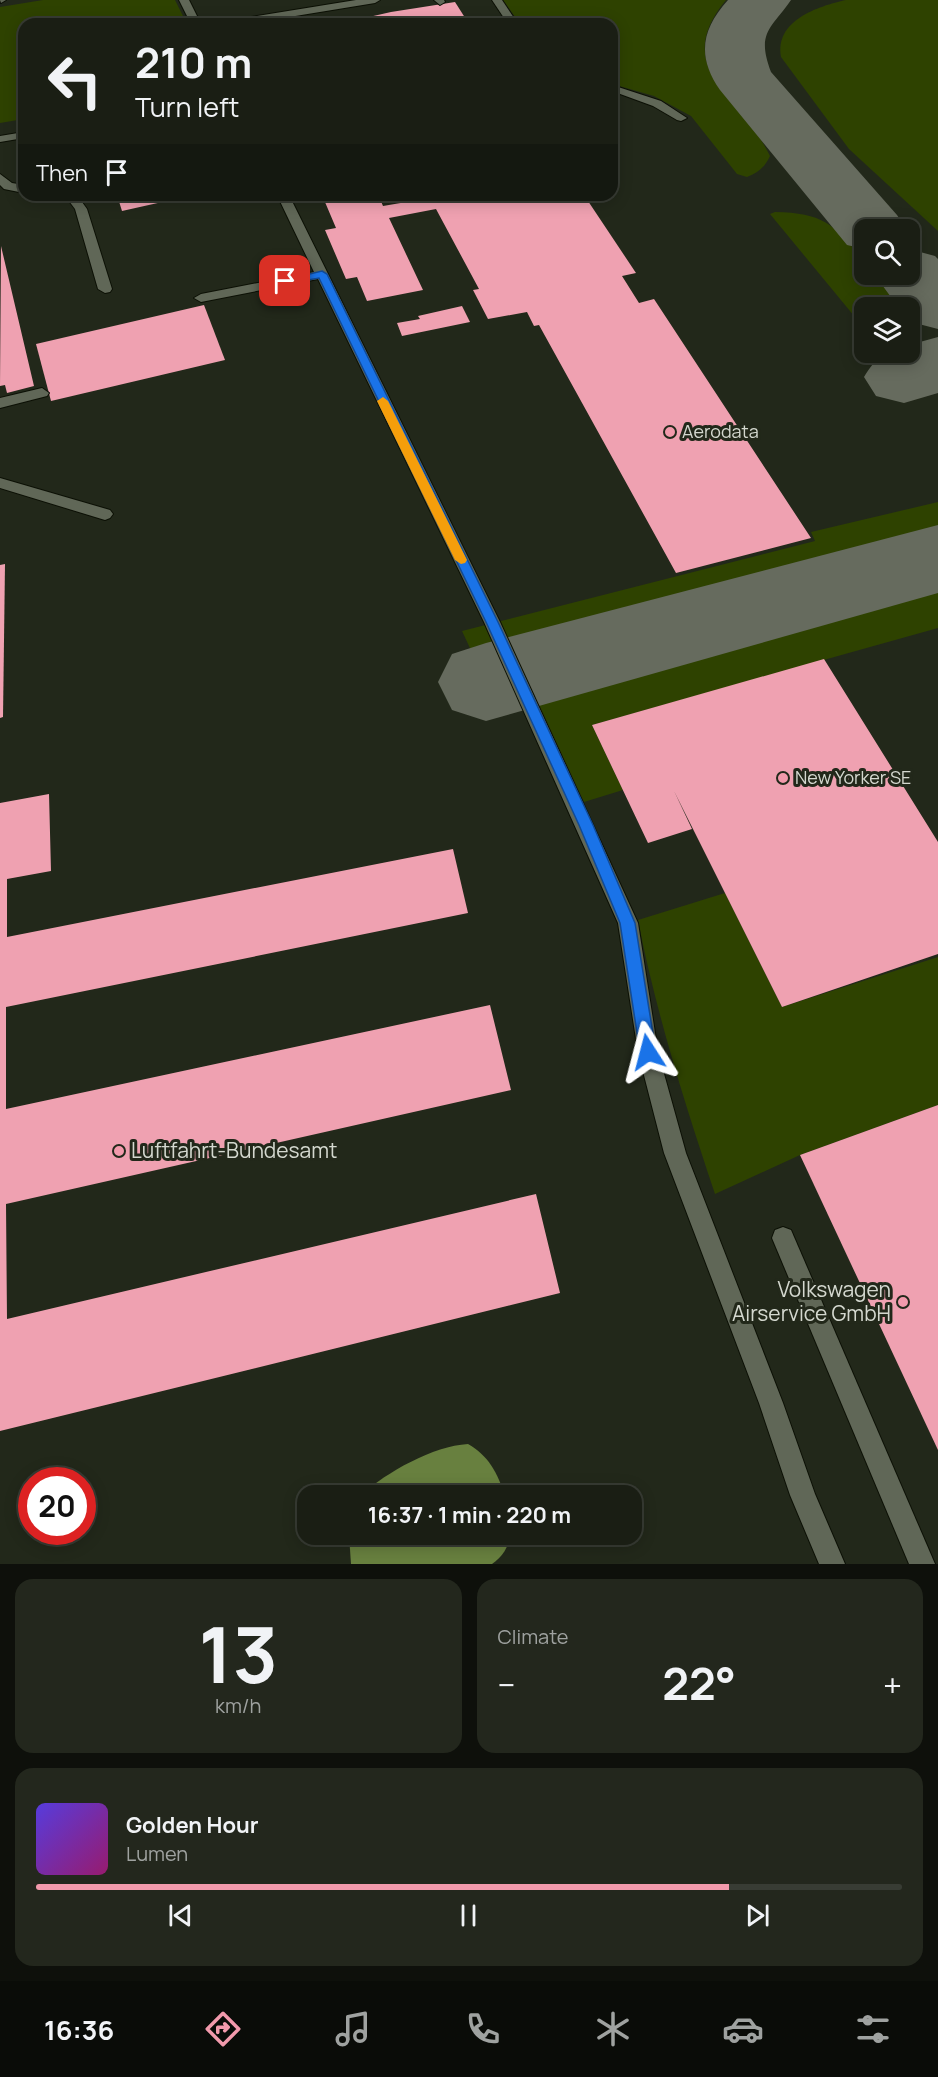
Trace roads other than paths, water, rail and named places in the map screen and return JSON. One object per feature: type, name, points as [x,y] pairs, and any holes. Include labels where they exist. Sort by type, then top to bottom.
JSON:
[{"type":"lane","points":[[193,18],[184,1],[197,0]]},
{"type":"lane","points":[[281,0],[290,18]]},
{"type":"lane","points":[[294,18],[375,0]]},
{"type":"lane","points":[[497,0],[509,18]]},
{"type":"lane","points":[[618,90],[642,96],[665,106],[681,118]]},
{"type":"lane","points":[[0,139],[18,136]]},
{"type":"lane","points":[[0,178],[8,186],[18,188]]},
{"type":"lane","points":[[75,201],[81,208],[105,289]]},
{"type":"lane","points":[[286,201],[492,622],[586,825],[628,923],[648,1052],[675,1153],[767,1392],[803,1495],[832,1564]]},
{"type":"lane","points":[[201,298],[322,274]]},
{"type":"lane","points":[[0,403],[42,393]]},
{"type":"lane","points":[[0,483],[105,514]]},
{"type":"lane","points":[[783,1238],[922,1564]]},
{"type":"place","name":"Aerodata","points":[[670,432]]},
{"type":"place","name":"New Yorker SE","points":[[783,778]]},
{"type":"place","name":"Luftfahrt-Bundesamt","points":[[119,1151]]},
{"type":"place","name":"Volkswagen Airservice GmbH","points":[[903,1302]]}]
